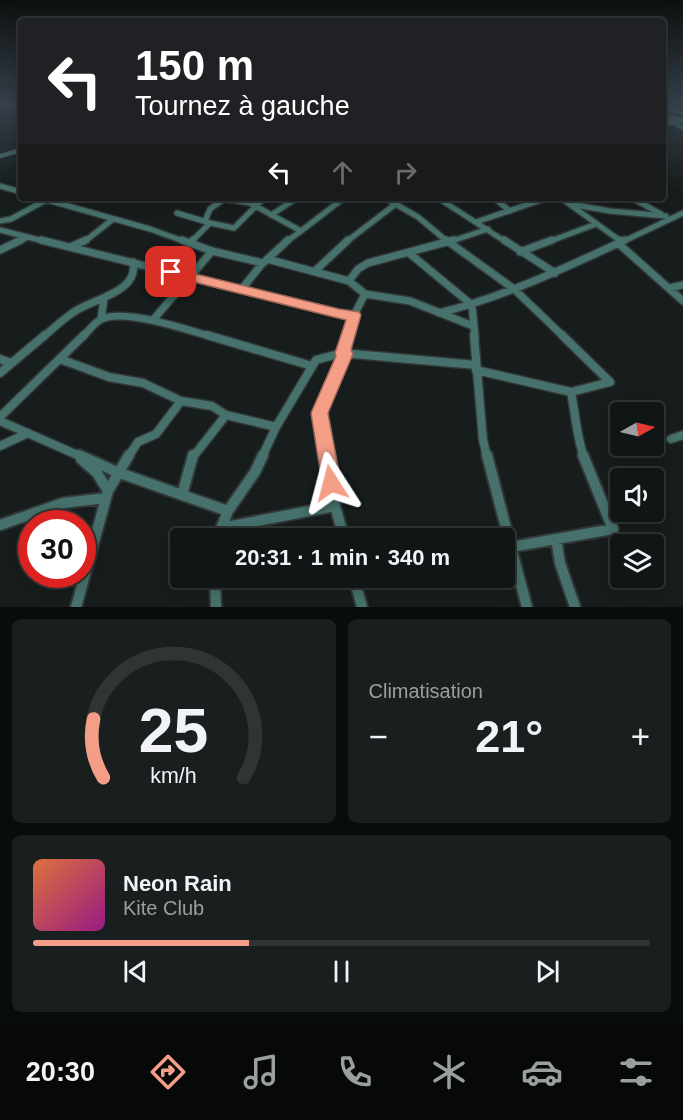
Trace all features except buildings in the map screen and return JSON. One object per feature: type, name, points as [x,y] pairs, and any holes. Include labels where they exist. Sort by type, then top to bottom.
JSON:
[{"type":"street","points":[[0,156],[18,151]]},
{"type":"street","points":[[0,185],[18,191]]},
{"type":"street","points":[[0,221],[11,219],[42,201]]},
{"type":"street","points":[[53,201],[213,251],[315,271],[350,281],[365,294],[410,301],[473,326]]},
{"type":"street","points":[[190,243],[207,222],[210,209],[208,201]]},
{"type":"street","points":[[210,209],[220,201]]},
{"type":"street","points":[[236,201],[250,203],[301,231]]},
{"type":"street","points":[[177,213],[234,228],[261,201]]},
{"type":"street","points":[[271,215],[292,201]]},
{"type":"street","points":[[241,290],[251,275],[280,245],[340,201]]},
{"type":"street","points":[[220,528],[228,511],[255,472],[276,427],[312,366],[316,360],[324,356],[344,353],[476,368],[571,392],[610,382],[514,289],[448,242],[418,217],[392,201]]},
{"type":"street","points":[[443,201],[555,273]]},
{"type":"street","points":[[498,201],[510,211]]},
{"type":"street","points":[[476,222],[539,201]]},
{"type":"street","points":[[566,201],[621,243],[683,301]]},
{"type":"street","points":[[638,201],[668,217]]},
{"type":"street","points":[[315,271],[350,238],[397,203]]},
{"type":"street","points":[[570,204],[668,217]]},
{"type":"street","points":[[439,313],[472,305],[555,273],[621,243],[668,217],[683,213]]},
{"type":"street","points":[[80,246],[113,219]]},
{"type":"street","points":[[520,252],[596,224]]},
{"type":"street","points":[[350,281],[358,269],[368,263],[488,229]]},
{"type":"street","points":[[0,230],[69,247],[80,246],[241,290],[339,314],[354,315]]},
{"type":"street","points":[[0,250],[28,237]]},
{"type":"street","points":[[153,320],[213,251]]},
{"type":"street","points":[[409,253],[472,305],[483,440],[507,528]]},
{"type":"street","points":[[0,373],[76,310],[104,298],[131,281],[135,272],[133,262]]},
{"type":"street","points":[[669,288],[683,285]]},
{"type":"street","points":[[341,528],[335,506],[319,413],[344,353],[354,315],[365,294]]},
{"type":"street","points":[[104,298],[101,319],[0,419],[117,472],[228,511]]},
{"type":"street","points":[[101,319],[122,317],[153,320],[312,366]]},
{"type":"street","points":[[0,359],[11,363]]},
{"type":"street","points":[[60,359],[109,376],[143,383],[181,401],[212,406],[226,415],[276,427]]},
{"type":"street","points":[[515,546],[613,529],[580,448],[578,424],[571,392]]},
{"type":"street","points":[[76,607],[107,495],[117,472],[138,442],[156,434],[181,401]]},
{"type":"street","points":[[182,495],[194,453],[226,415]]},
{"type":"street","points":[[0,446],[28,433]]},
{"type":"street","points":[[671,439],[683,435]]},
{"type":"street","points":[[74,453],[97,473],[107,495]]},
{"type":"street","points":[[0,525],[63,503],[107,495]]},
{"type":"street","points":[[220,528],[335,506]]},
{"type":"street","points":[[556,539],[560,563],[575,607]]},
{"type":"street","points":[[515,559],[527,607]]},
{"type":"street","points":[[215,588],[216,607]]},
{"type":"street","points":[[357,588],[362,607]]},
{"type":"route","points":[[171,272],[339,314],[354,315],[342,353],[345,354],[319,413],[331,483]]}]
